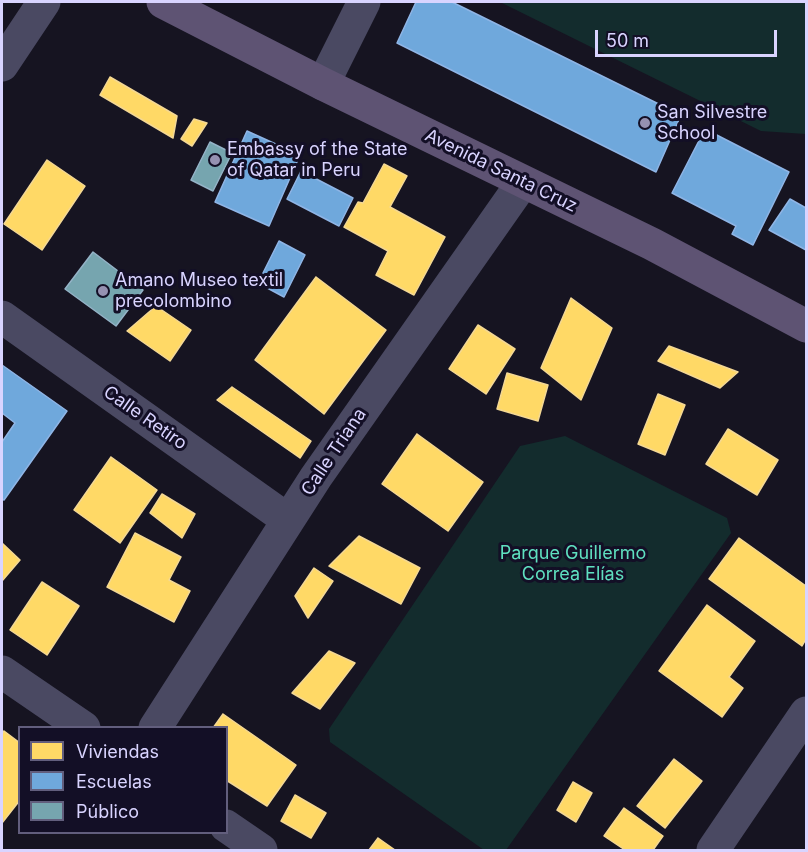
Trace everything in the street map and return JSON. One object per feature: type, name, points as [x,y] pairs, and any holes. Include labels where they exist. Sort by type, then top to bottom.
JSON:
[{"type":"main road","name":"Avenida Santa Cruz","points":[[164,2],[323,84],[652,244],[807,326]]},
{"type":"street","points":[[2,65],[44,2]]},
{"type":"street","points":[[323,84],[354,9]]},
{"type":"street","name":"Calle Triana","points":[[156,726],[316,477],[523,182]]},
{"type":"street","name":"Calle Retiro","points":[[2,317],[288,520]]},
{"type":"street","points":[[2,672],[81,726]]},
{"type":"street","points":[[713,850],[801,735]]},
{"type":"street","points":[[228,827],[261,850]]},
{"type":"green space","points":[[500,2],[806,2],[806,134],[761,131]]},
{"type":"green space","name":"Parque Guillermo Correa Elías","points":[[565,436],[727,518],[731,533],[506,850],[484,850],[330,742],[329,729],[520,446]]},
{"type":"building: Viviendas","points":[[110,77],[177,116],[173,138],[100,95]]},
{"type":"building: Viviendas","points":[[194,119],[207,123],[192,146],[181,139]]},
{"type":"building: Viviendas","points":[[47,160],[85,186],[42,250],[4,224]]},
{"type":"building: Viviendas","points":[[384,164],[407,176],[390,207],[445,237],[414,295],[376,275],[388,251],[344,227],[358,202],[363,203]]},
{"type":"building: Viviendas","points":[[316,277],[386,330],[324,414],[255,360]]},
{"type":"building: Viviendas","points":[[571,298],[612,328],[581,400],[541,368]]},
{"type":"building: Viviendas","points":[[156,306],[191,330],[170,361],[127,331]]},
{"type":"building: Viviendas","points":[[478,325],[515,349],[486,394],[449,369]]},
{"type":"building: Viviendas","points":[[669,346],[738,372],[720,388],[658,361]]},
{"type":"building: Viviendas","points":[[507,373],[548,385],[538,421],[497,409]]},
{"type":"building: Viviendas","points":[[232,387],[311,441],[300,458],[217,400]]},
{"type":"building: Viviendas","points":[[658,394],[685,405],[665,455],[638,444]]},
{"type":"building: Viviendas","points":[[728,429],[778,460],[757,495],[706,464]]},
{"type":"building: Viviendas","points":[[417,434],[483,482],[448,531],[382,484]]},
{"type":"building: Viviendas","points":[[111,457],[157,490],[120,543],[74,510]]},
{"type":"building: Viviendas","points":[[162,494],[195,514],[182,538],[150,513]]},
{"type":"building: Viviendas","points":[[135,533],[181,557],[169,580],[190,591],[174,622],[107,587]]},
{"type":"building: Viviendas","points":[[359,536],[420,568],[401,604],[329,566]]},
{"type":"building: Viviendas","points":[[739,538],[806,586],[806,639],[802,646],[709,579]]},
{"type":"building: Viviendas","points":[[2,543],[20,560],[2,581]]},
{"type":"building: Viviendas","points":[[314,568],[333,581],[308,618],[295,596]]},
{"type":"building: Viviendas","points":[[42,582],[79,606],[47,655],[10,630]]},
{"type":"building: Viviendas","points":[[707,605],[755,641],[729,677],[743,688],[722,717],[659,671]]},
{"type":"building: Viviendas","points":[[329,651],[355,663],[320,709],[292,693]]},
{"type":"building: Viviendas","points":[[223,714],[296,765],[267,806],[228,781],[228,726],[214,726]]},
{"type":"building: Viviendas","points":[[4,731],[18,742],[18,803],[2,823],[2,734]]},
{"type":"building: Viviendas","points":[[674,759],[702,781],[665,828],[637,806]]},
{"type":"building: Viviendas","points":[[573,782],[592,793],[576,822],[557,810]]},
{"type":"building: Viviendas","points":[[295,795],[326,813],[311,838],[281,821]]},
{"type":"building: Viviendas","points":[[624,808],[663,836],[653,850],[625,850],[604,836]]},
{"type":"building: Viviendas","points":[[378,838],[395,850],[369,850]]},
{"type":"building: Escuelas","points":[[416,2],[452,2],[681,115],[656,172],[397,43]]},
{"type":"building: Escuelas","points":[[705,129],[789,172],[753,245],[732,234],[736,226],[672,193]]},
{"type":"building: Escuelas","points":[[247,131],[300,155],[269,226],[215,202]]},
{"type":"building: Escuelas","points":[[301,171],[353,198],[339,226],[287,199]]},
{"type":"building: Escuelas","points":[[790,199],[806,208],[806,250],[769,230]]},
{"type":"building: Escuelas","points":[[279,241],[305,255],[284,297],[258,283]]},
{"type":"building: Escuelas","points":[[2,365],[67,411],[4,500],[2,499],[2,442],[15,423],[2,413]]},
{"type":"building: Público","points":[[210,142],[232,153],[213,191],[191,180]]},
{"type":"building: Público","points":[[93,252],[143,290],[116,326],[65,289]]},
{"type":"place","name":"San Silvestre School","points":[[645,123]]},
{"type":"place","name":"Embassy of the State of Qatar in Peru","points":[[215,160]]},
{"type":"place","name":"Amano Museo textil precolombino","points":[[103,291]]}]
